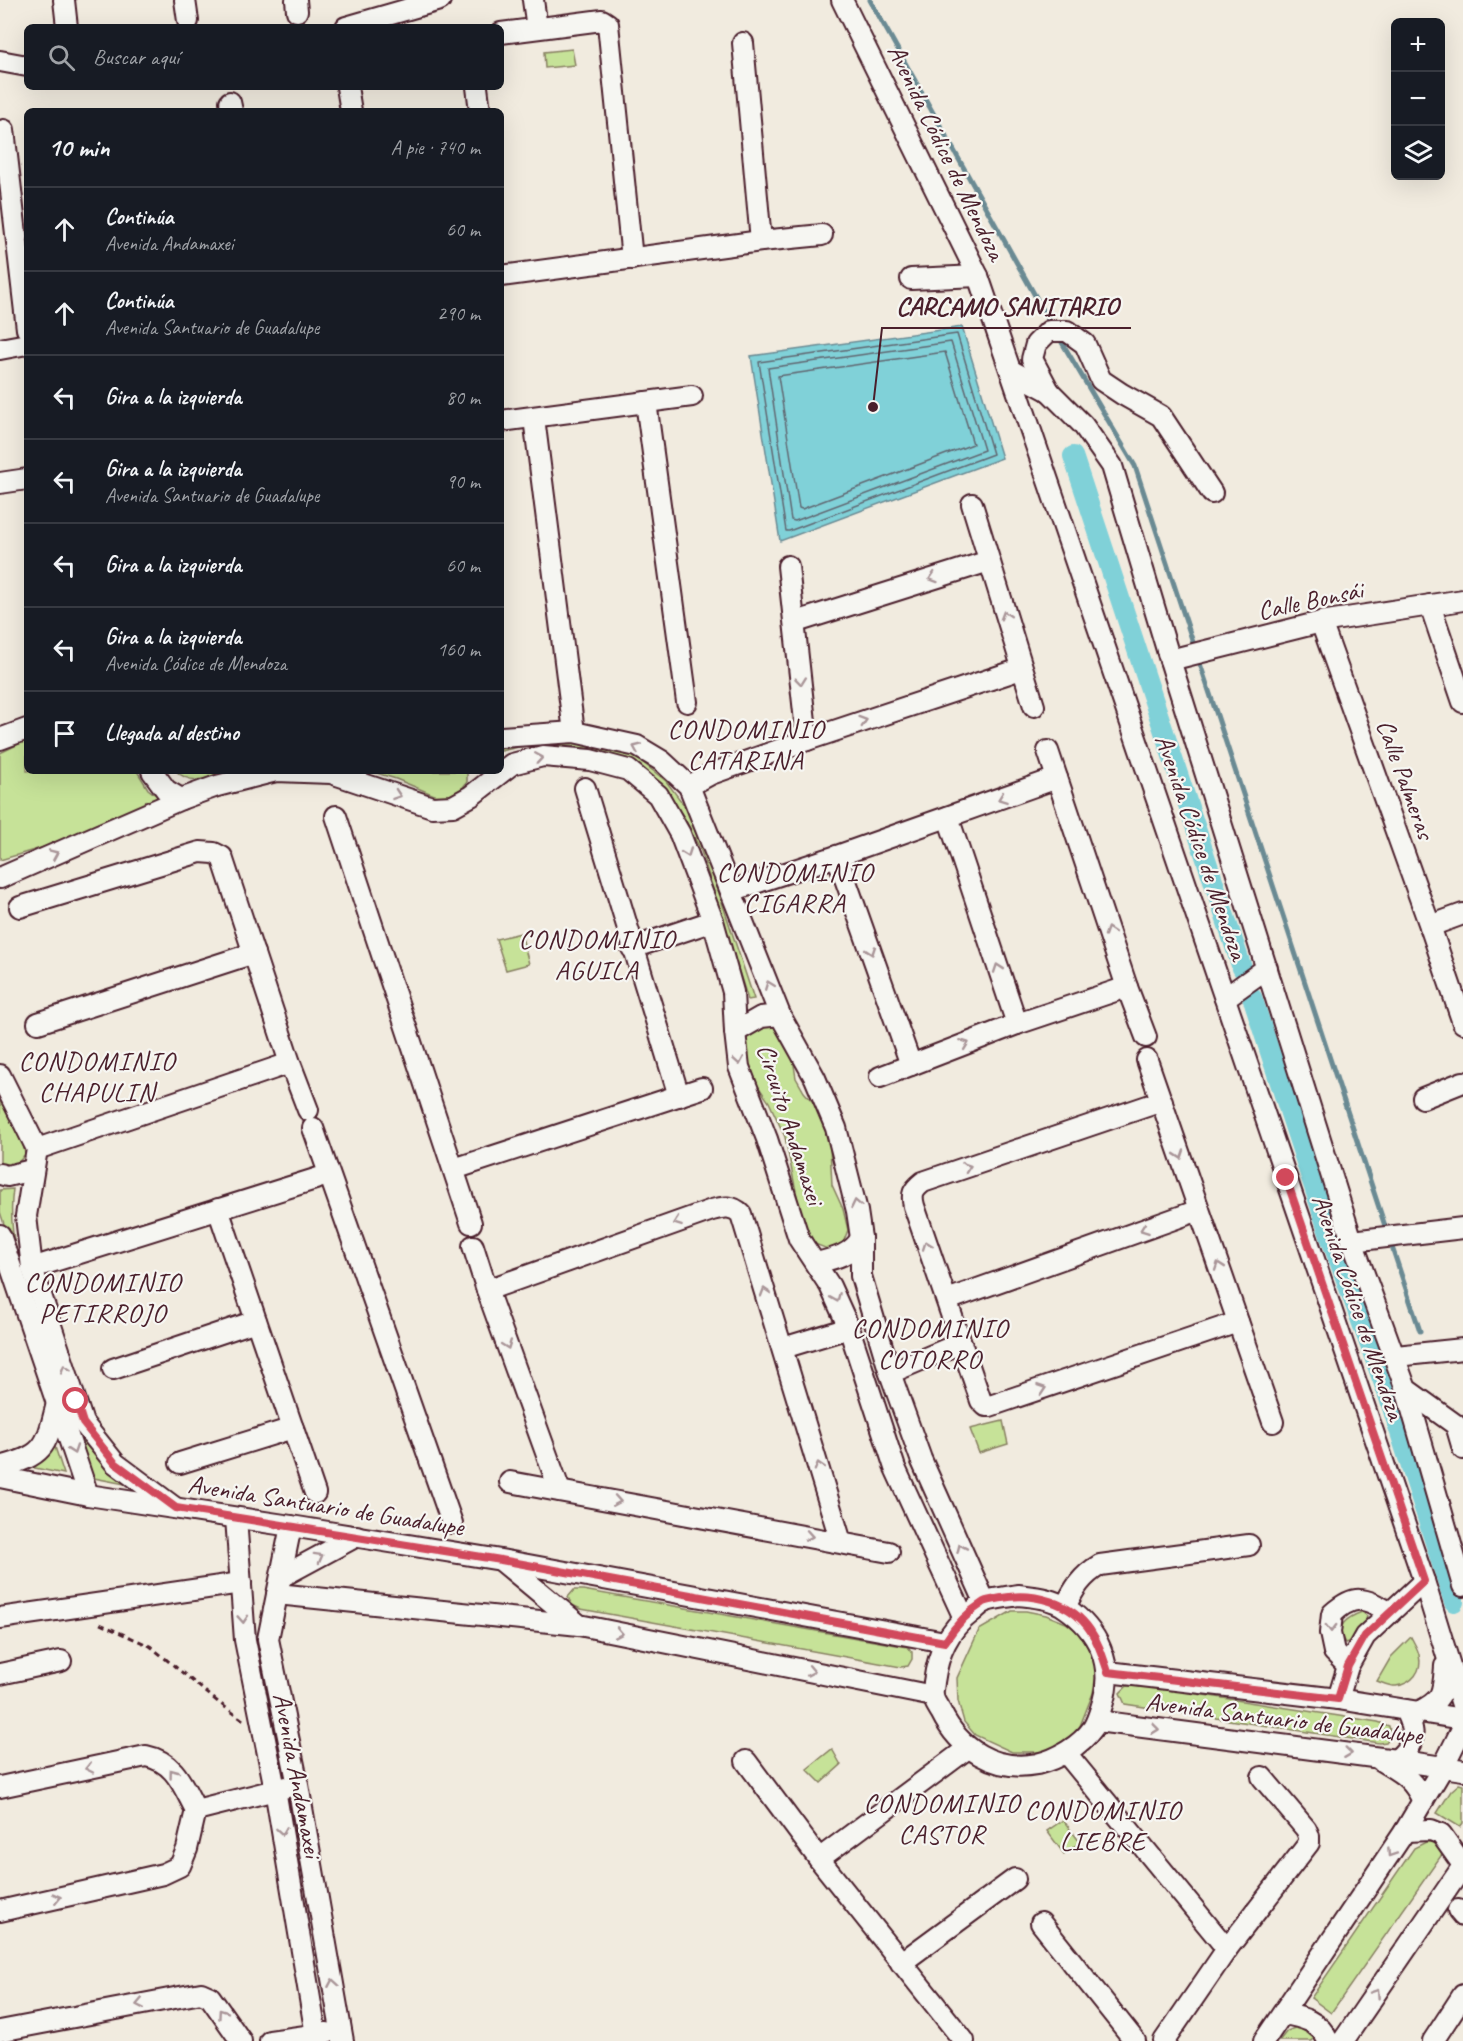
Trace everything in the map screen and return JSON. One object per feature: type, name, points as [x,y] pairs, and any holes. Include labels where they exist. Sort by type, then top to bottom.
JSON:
[{"type":"street","points":[[64,0],[67,24]]},
{"type":"street","points":[[185,0],[188,21]]},
{"type":"street","points":[[355,24],[421,3],[440,0]]},
{"type":"street","name":"Avenida Códice de Mendoza","points":[[842,0],[978,276],[1424,1581],[1463,1708]]},
{"type":"street","points":[[533,1],[537,28]]},
{"type":"street","points":[[504,33],[602,20],[608,24],[632,259]]},
{"type":"street","points":[[743,43],[761,241]]},
{"type":"street","points":[[0,61],[24,65]]},
{"type":"street","points":[[348,90],[350,108]]},
{"type":"street","points":[[477,90],[480,108]]},
{"type":"street","points":[[4,130],[24,307]]},
{"type":"street","points":[[504,273],[822,235]]},
{"type":"street","points":[[911,279],[978,276]]},
{"type":"street","points":[[1049,391],[1032,359],[1036,344],[1049,331],[1067,331],[1085,344],[1101,380],[1161,416],[1212,493]]},
{"type":"street","points":[[0,349],[24,345]]},
{"type":"street","points":[[1012,371],[1049,391],[1083,425],[1112,466],[1170,660],[1352,1241],[1406,1389],[1463,1586]]},
{"type":"street","points":[[504,421],[692,396]]},
{"type":"street","points":[[646,402],[687,702]]},
{"type":"street","points":[[534,418],[574,732]]},
{"type":"street","points":[[0,483],[24,479]]},
{"type":"street","points":[[972,504],[1034,706]]},
{"type":"street","points":[[796,622],[989,561]]},
{"type":"street","points":[[788,566],[796,622],[807,740]]},
{"type":"street","name":"Calle Bonsái","points":[[1170,660],[1322,622],[1463,600]]},
{"type":"street","points":[[1430,605],[1463,702]]},
{"type":"street","name":"Calle Palmeras","points":[[1322,622],[1463,1023]]},
{"type":"street","points":[[689,786],[711,774],[807,740],[1021,669]]},
{"type":"street","points":[[0,739],[24,730]]},
{"type":"street","name":"Circuito Andamaxei","points":[[504,737],[574,732],[637,746],[662,761],[689,786],[780,1015],[815,1078],[836,1128],[858,1211],[861,1276],[890,1373],[921,1459],[985,1602]]},
{"type":"street","points":[[1048,751],[1146,1037]]},
{"type":"street","name":"Circuito Andamaxei","points":[[504,770],[512,764],[543,756],[590,760],[628,770],[658,795],[680,834],[713,921],[733,992],[740,1067],[767,1139],[799,1239],[830,1286],[849,1328],[895,1468],[964,1618]]},
{"type":"street","points":[[154,774],[166,790],[181,800]]},
{"type":"street","name":"Circuito Andamaxei","points":[[0,878],[181,800],[222,778],[253,774]]},
{"type":"street","name":"Circuito Andamaxei","points":[[334,774],[432,807],[453,806],[471,796],[499,774]]},
{"type":"street","points":[[471,796],[476,774]]},
{"type":"street","points":[[731,891],[1058,778]]},
{"type":"street","points":[[585,788],[679,1096]]},
{"type":"street","points":[[336,816],[471,1223]]},
{"type":"street","points":[[948,817],[1017,1024]]},
{"type":"street","points":[[20,907],[200,852],[214,853],[222,857],[328,1174],[452,1523]]},
{"type":"street","points":[[837,856],[911,1065]]},
{"type":"street","points":[[1430,926],[1463,914]]},
{"type":"street","points":[[632,948],[713,921]]},
{"type":"street","points":[[38,1023],[254,954]]},
{"type":"street","points":[[1225,998],[1266,968]]},
{"type":"street","points":[[880,1077],[1017,1024],[1127,987]]},
{"type":"street","points":[[735,1032],[761,1017],[780,1015]]},
{"type":"street","points":[[1147,1060],[1273,1422]]},
{"type":"street","points":[[37,1149],[290,1063]]},
{"type":"street","points":[[0,1075],[37,1149],[26,1216],[32,1268],[83,1423],[115,1463],[176,1508]]},
{"type":"street","points":[[1423,1098],[1463,1082]]},
{"type":"street","points":[[454,1169],[702,1088]]},
{"type":"street","points":[[1162,1101],[922,1182],[914,1190],[912,1197],[914,1206],[981,1401],[986,1406],[990,1406],[1238,1322]]},
{"type":"street","points":[[0,1174],[7,1176],[32,1170]]},
{"type":"street","points":[[32,1268],[328,1174]]},
{"type":"street","points":[[487,1290],[712,1210],[733,1207],[741,1214],[842,1542]]},
{"type":"street","points":[[218,1209],[315,1493]]},
{"type":"street","points":[[947,1300],[1199,1209]]},
{"type":"street","points":[[1352,1241],[1463,1228]]},
{"type":"street","points":[[0,1235],[88,1495]]},
{"type":"street","points":[[816,1263],[840,1257],[861,1238]]},
{"type":"street","points":[[473,1246],[560,1491]]},
{"type":"street","points":[[113,1369],[256,1321]]},
{"type":"street","points":[[783,1348],[849,1328]]},
{"type":"street","points":[[890,1373],[962,1344]]},
{"type":"street","points":[[1395,1356],[1463,1349]]},
{"type":"street","points":[[1406,1389],[1456,1425],[1463,1449]]},
{"type":"street","points":[[0,1467],[22,1461],[37,1453],[48,1439],[57,1403]]},
{"type":"street","points":[[180,1463],[293,1428]]},
{"type":"street","name":"Avenida Santuario de Guadalupe","points":[[0,1477],[88,1495],[501,1560],[945,1642]]},
{"type":"street","points":[[510,1482],[889,1552]]},
{"type":"street","name":"Avenida Andamaxei","points":[[236,1518],[244,1640],[275,1789],[316,2038]]},
{"type":"street","name":"Avenida Andamaxei","points":[[291,1526],[268,1639],[298,1785],[342,2035]]},
{"type":"street","points":[[279,1585],[357,1536]]},
{"type":"street","points":[[1065,1607],[1078,1582],[1100,1565],[1249,1545]]},
{"type":"street","points":[[501,1560],[579,1625]]},
{"type":"street","points":[[554,1604],[560,1589],[579,1574]]},
{"type":"street","points":[[1338,1699],[1348,1666],[1365,1636],[1424,1581]]},
{"type":"street","points":[[8,1617],[241,1583]]},
{"type":"street","points":[[279,1585],[579,1625],[933,1696]]},
{"type":"street","points":[[1018,1595],[1042,1598],[1065,1607],[1088,1627],[1101,1650],[1108,1672],[1107,1689],[1097,1721],[1088,1734],[1066,1753],[1052,1761],[1023,1766],[994,1762],[968,1748],[946,1723],[933,1696],[936,1666],[945,1642],[956,1625],[985,1602],[1018,1595]]},
{"type":"street","points":[[1348,1666],[1334,1652],[1330,1633],[1332,1614],[1346,1602],[1369,1600],[1389,1612]]},
{"type":"street","points":[[1396,1760],[1408,1749],[1414,1738],[1412,1711],[1431,1706],[1440,1698],[1446,1657]]},
{"type":"street","points":[[0,1674],[61,1661]]},
{"type":"street","name":"Avenida Santuario de Guadalupe","points":[[1108,1672],[1338,1699],[1463,1719]]},
{"type":"street","name":"Avenida Santuario de Guadalupe","points":[[1097,1721],[1463,1770]]},
{"type":"street","points":[[1264,2041],[1405,1831],[1443,1767],[1463,1727]]},
{"type":"street","points":[[819,1859],[968,1748]]},
{"type":"street","points":[[1066,1753],[1227,1949]]},
{"type":"street","points":[[0,1788],[146,1756],[165,1762],[174,1772],[196,1810],[187,1849],[180,1866],[163,1874],[0,1911]]},
{"type":"street","points":[[1375,1757],[1410,1780],[1417,1787],[1423,1801]]},
{"type":"street","points":[[746,1761],[819,1859],[964,2041]]},
{"type":"street","points":[[1164,2041],[1227,1949],[1309,1843],[1306,1829],[1262,1777]]},
{"type":"street","points":[[196,1810],[298,1785]]},
{"type":"street","points":[[1343,2041],[1463,1866],[1441,1834],[1431,1830],[1405,1831]]},
{"type":"street","points":[[901,1963],[1015,1879]]},
{"type":"street","points":[[1041,1923],[1135,2041]]},
{"type":"street","points":[[0,2031],[201,1993],[210,1997],[241,2041]]},
{"type":"street","points":[[1433,2041],[1463,1995]]},
{"type":"street","points":[[1282,2014],[1306,2018],[1325,2033],[1328,2041]]},
{"type":"street","points":[[270,2041],[342,2035]]},
{"type":"path","points":[[93,1623],[104,1624],[150,1646],[218,1702],[264,1735]]},
{"type":"green space","points":[[572,49],[575,65],[545,68],[544,52]]},
{"type":"green space","points":[[582,739],[632,754],[666,781],[690,813],[704,848],[754,999],[748,1000],[701,851],[684,817],[666,794],[623,761],[595,750],[532,744],[504,750],[504,746]]},
{"type":"green space","points":[[24,741],[24,774],[139,774],[148,789],[161,799],[106,829],[0,860],[0,753]]},
{"type":"green space","points":[[180,774],[215,774],[197,780]]},
{"type":"green space","points":[[380,774],[467,774],[467,782],[458,794],[439,797]]},
{"type":"green space","points":[[521,933],[529,964],[506,970],[496,939]]},
{"type":"green space","points":[[774,1023],[792,1052],[796,1078],[804,1092],[821,1111],[829,1128],[832,1185],[843,1209],[848,1230],[843,1243],[830,1250],[815,1244],[801,1216],[785,1137],[769,1102],[751,1076],[746,1049],[747,1032]]},
{"type":"green space","points":[[0,1100],[16,1126],[25,1154],[20,1161],[8,1167],[0,1166]]},
{"type":"green space","points":[[13,1189],[12,1221],[20,1273],[0,1212],[0,1190]]},
{"type":"green space","points":[[1003,1421],[1008,1444],[979,1453],[970,1429]]},
{"type":"green space","points":[[71,1423],[95,1456],[125,1484],[89,1477]]},
{"type":"green space","points":[[52,1438],[64,1474],[25,1466]]},
{"type":"green space","points":[[574,1590],[908,1647],[912,1652],[912,1659],[908,1666],[901,1667],[581,1609],[572,1605],[568,1597]]},
{"type":"green space","points":[[1012,1611],[1046,1615],[1066,1623],[1078,1632],[1095,1659],[1096,1674],[1093,1693],[1080,1726],[1073,1738],[1053,1752],[1012,1752],[975,1735],[964,1722],[958,1701],[957,1678],[979,1630]]},
{"type":"green space","points":[[1362,1612],[1367,1616],[1362,1629],[1353,1639],[1345,1643],[1341,1627],[1347,1620]]},
{"type":"green space","points":[[1411,1637],[1418,1650],[1420,1661],[1415,1676],[1407,1683],[1396,1686],[1377,1681],[1391,1657]]},
{"type":"green space","points":[[1139,1685],[1378,1722],[1389,1726],[1391,1736],[1386,1742],[1379,1743],[1125,1704],[1120,1693],[1127,1686]]},
{"type":"green space","points":[[832,1749],[841,1765],[821,1783],[807,1769]]},
{"type":"green space","points":[[1459,1784],[1463,1785],[1463,1823],[1460,1827],[1437,1813],[1451,1791]]},
{"type":"green space","points":[[1063,1820],[1080,1842],[1064,1854],[1047,1831]]},
{"type":"green space","points":[[1426,1842],[1438,1842],[1443,1853],[1331,2013],[1311,1998],[1414,1848]]},
{"type":"green space","points":[[1297,2027],[1309,2028],[1316,2036],[1312,2041],[1279,2041],[1287,2031]]},
{"type":"water","points":[[962,327],[1002,458],[780,541],[751,356]]},
{"type":"waterway","points":[[870,0],[1052,326]]},
{"type":"waterway","points":[[1057,334],[1135,466],[1387,1232]]},
{"type":"waterway","points":[[1073,456],[1242,968]]},
{"type":"waterway","points":[[1252,997],[1330,1236],[1388,1395],[1454,1602]]},
{"type":"waterway","points":[[1390,1241],[1420,1331]]},
{"type":"place","name":"CARCAMO SANITARIO","points":[[873,407]]},
{"type":"district","name":"CONDOMINIO CATARINA","points":[[746,744]]},
{"type":"district","name":"CONDOMINIO CIGARRA","points":[[795,888]]},
{"type":"district","name":"CONDOMINIO AGUILA","points":[[597,954]]},
{"type":"district","name":"CONDOMINIO CHAPULIN","points":[[97,1076]]},
{"type":"district","name":"CONDOMINIO PETIRROJO","points":[[103,1298]]},
{"type":"district","name":"CONDOMINIO COTORRO","points":[[930,1344]]},
{"type":"district","name":"CONDOMINIO CASTOR","points":[[942,1818]]},
{"type":"district","name":"CONDOMINIO LIEBRE","points":[[1103,1826]]},
{"type":"route","points":[[76,1401],[83,1423],[115,1463],[176,1508],[501,1560],[945,1642],[956,1625],[985,1602],[1018,1595],[1042,1598],[1065,1607],[1088,1627],[1101,1650],[1108,1672],[1338,1699],[1348,1666],[1365,1636],[1424,1581],[1286,1178]]}]
